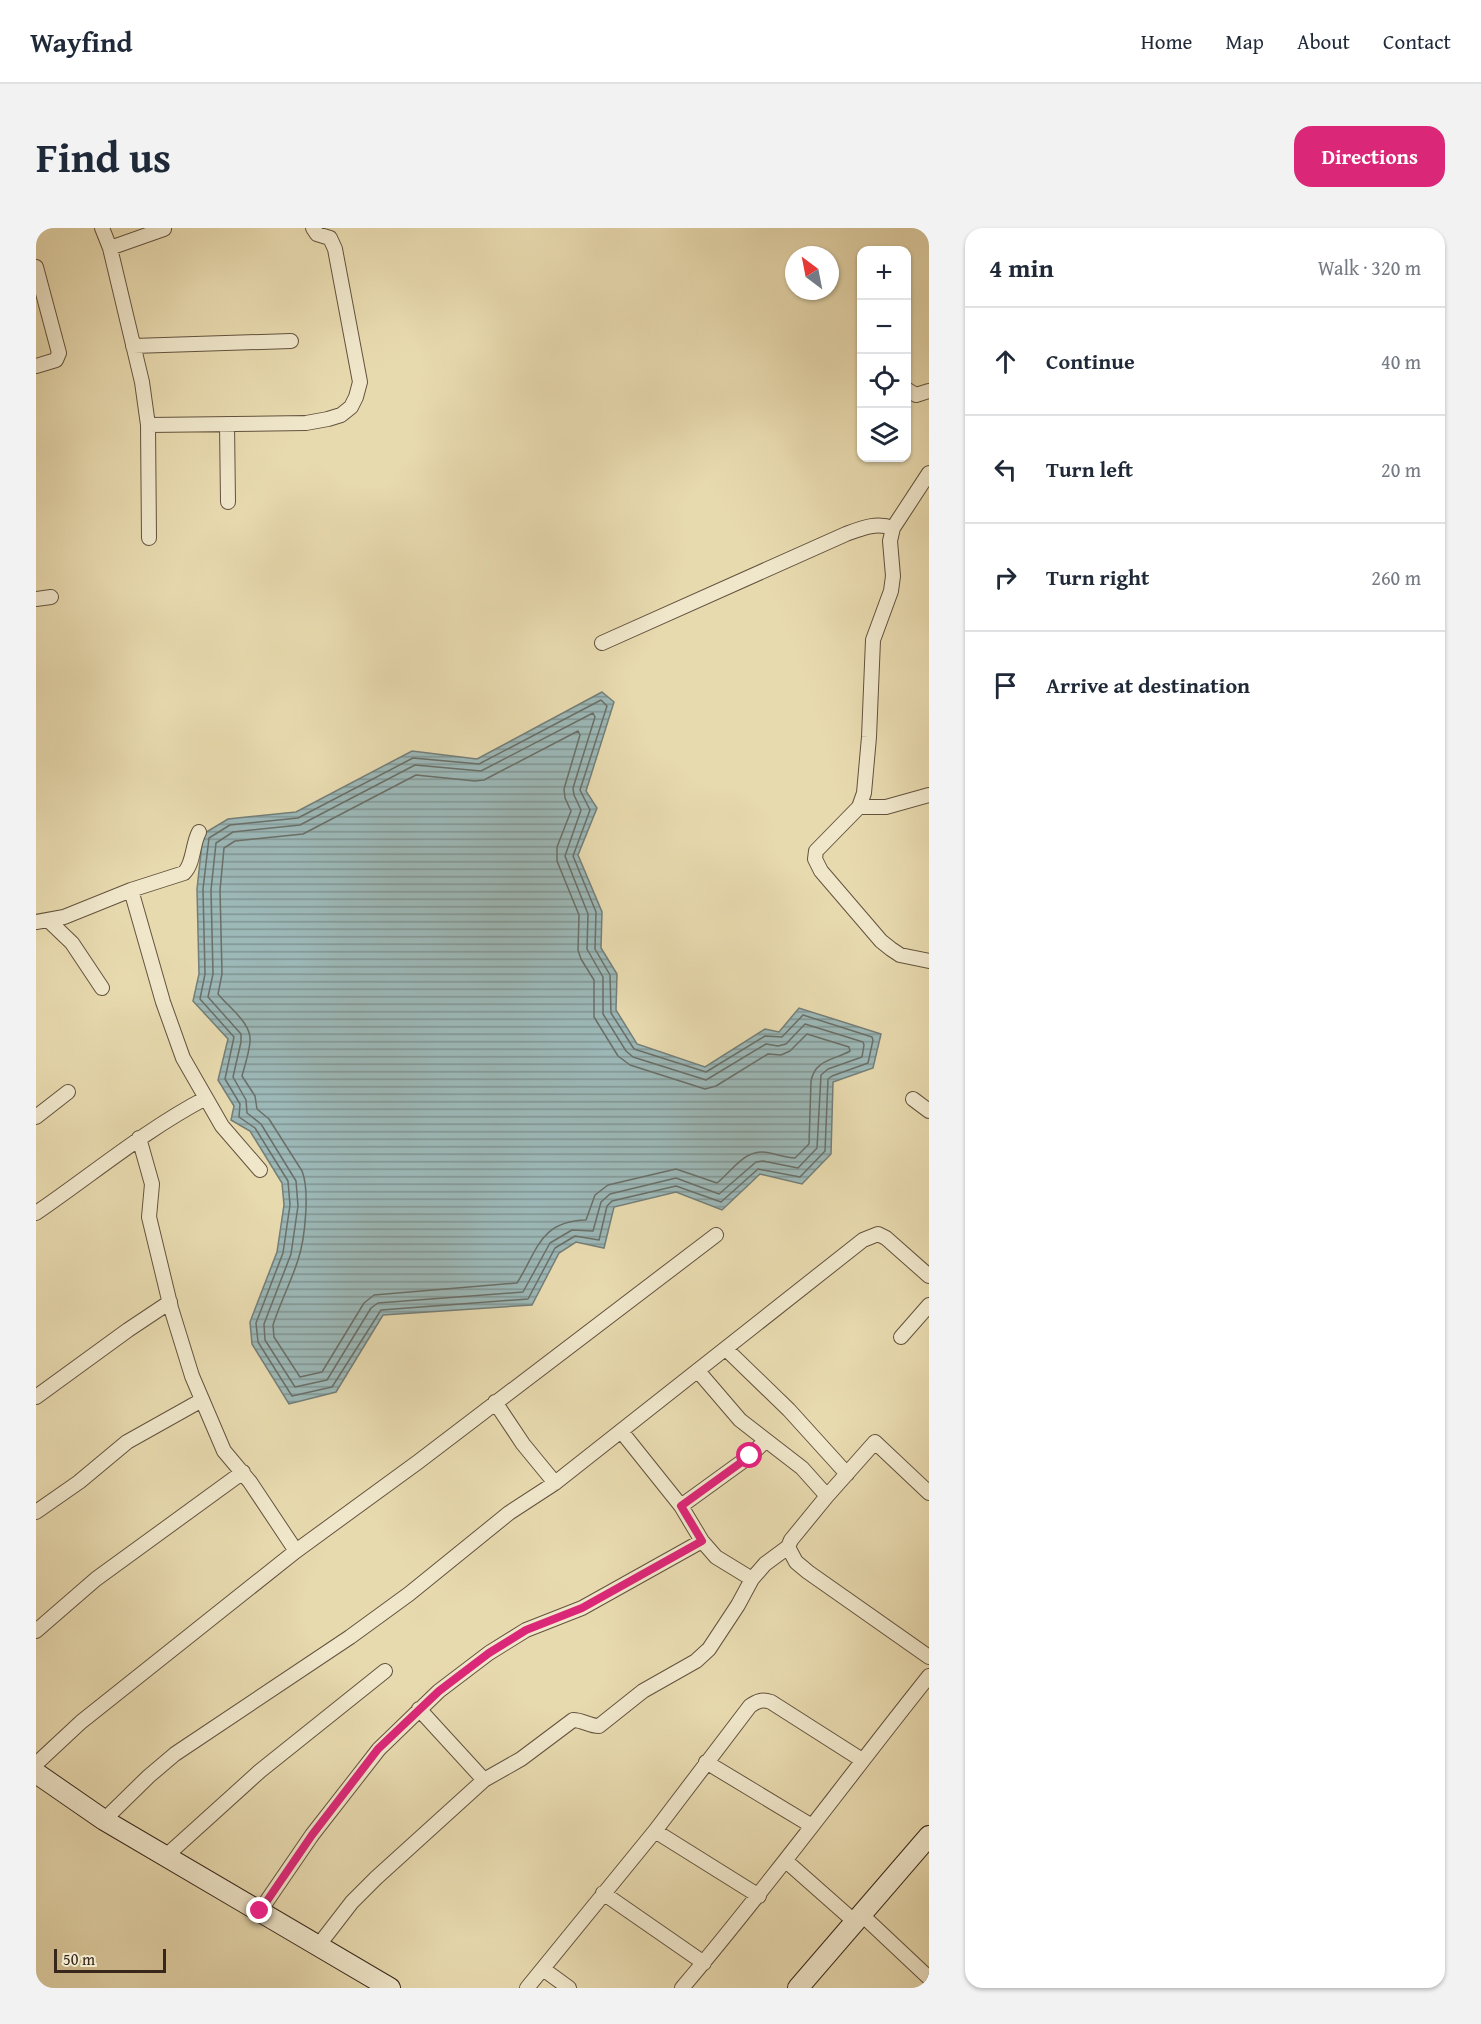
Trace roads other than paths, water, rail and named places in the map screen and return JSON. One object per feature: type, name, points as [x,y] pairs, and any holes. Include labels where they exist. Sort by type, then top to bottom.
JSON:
[{"type":"main road","points":[[36,1773],[104,1820],[390,1988]]},
{"type":"main road","points":[[798,1988],[929,1836]]},
{"type":"street","points":[[102,228],[110,248],[142,382],[148,424],[149,538]]},
{"type":"street","points":[[148,424],[306,423],[340,415],[351,407],[360,382],[335,249],[330,237],[317,234],[313,228]]},
{"type":"street","points":[[110,248],[164,229]]},
{"type":"street","points":[[36,267],[59,353],[56,360],[36,366]]},
{"type":"street","points":[[133,346],[291,341]]},
{"type":"street","points":[[911,392],[916,395],[929,391]]},
{"type":"street","points":[[227,424],[228,502]]},
{"type":"street","points":[[929,473],[893,528],[890,541],[893,576],[891,591],[873,640],[869,737],[864,793],[860,807],[816,851],[816,859],[821,871],[881,941],[900,955],[929,962]]},
{"type":"street","points":[[602,643],[846,534],[869,526],[884,525],[893,528]]},
{"type":"street","points":[[36,599],[51,597]]},
{"type":"street","points":[[860,807],[886,807],[929,795]]},
{"type":"street","points":[[43,921],[184,873],[190,868],[194,842],[199,832]]},
{"type":"street","points":[[131,890],[163,1002],[183,1058],[222,1126],[260,1170]]},
{"type":"street","points":[[43,921],[72,943],[102,988]]},
{"type":"street","points":[[36,1118],[68,1092]]},
{"type":"street","points":[[36,1214],[139,1138],[207,1098]]},
{"type":"street","points":[[913,1099],[929,1111]]},
{"type":"street","points":[[139,1138],[152,1184],[149,1217],[170,1302],[192,1376],[224,1451],[232,1463],[243,1472],[296,1551]]},
{"type":"street","points":[[104,1820],[175,1754],[359,1631],[409,1594],[509,1513],[555,1482],[871,1235],[878,1234],[886,1238],[929,1276]]},
{"type":"street","points":[[36,1764],[81,1722],[296,1551],[418,1462],[716,1235]]},
{"type":"street","points":[[36,1397],[170,1302]]},
{"type":"street","points":[[901,1337],[929,1305]]},
{"type":"street","points":[[726,1349],[789,1410],[847,1474]]},
{"type":"street","points":[[698,1371],[740,1420],[802,1468],[827,1496]]},
{"type":"street","points":[[36,1512],[79,1482],[127,1442],[202,1400]]},
{"type":"street","points":[[495,1402],[523,1444],[555,1482]]},
{"type":"street","points":[[621,1431],[681,1506],[702,1541],[716,1557],[752,1579]]},
{"type":"street","points":[[681,1506],[737,1466],[765,1441]]},
{"type":"street","points":[[318,1946],[352,1902],[376,1878],[484,1780],[521,1759],[573,1720],[581,1720],[590,1726],[599,1726],[643,1691],[696,1661],[709,1649],[752,1579],[765,1564],[788,1547],[791,1540],[827,1496],[875,1442],[929,1493]]},
{"type":"street","points":[[36,1631],[96,1579],[243,1472]]},
{"type":"street","points":[[260,1911],[312,1835],[378,1749],[439,1691],[489,1653],[526,1630],[582,1608],[702,1541]]},
{"type":"street","points":[[788,1547],[796,1562],[808,1572],[929,1657]]},
{"type":"street","points":[[166,1856],[260,1771],[385,1671]]},
{"type":"street","points":[[682,1988],[759,1896],[929,1676]]},
{"type":"street","points":[[527,1988],[655,1831],[750,1706],[757,1701],[771,1702],[862,1760]]},
{"type":"street","points":[[419,1709],[484,1780]]},
{"type":"street","points":[[706,1762],[812,1826]]},
{"type":"street","points":[[655,1831],[759,1896]]},
{"type":"street","points":[[786,1861],[929,1978]]},
{"type":"street","points":[[603,1893],[704,1963]]},
{"type":"street","points":[[543,1969],[568,1988]]},
{"type":"water","points":[[602,692],[614,702],[586,791],[597,808],[578,855],[602,912],[601,948],[617,974],[616,1010],[637,1044],[705,1067],[765,1029],[779,1032],[799,1008],[881,1034],[873,1068],[833,1082],[831,1154],[802,1184],[760,1174],[722,1210],[676,1192],[614,1207],[604,1248],[576,1242],[559,1253],[532,1305],[383,1315],[336,1392],[289,1404],[252,1344],[250,1322],[277,1252],[284,1205],[282,1183],[250,1131],[231,1120],[234,1106],[218,1080],[228,1039],[193,1001],[199,974],[197,889],[203,834],[228,819],[296,812],[412,751],[477,759]]}]
